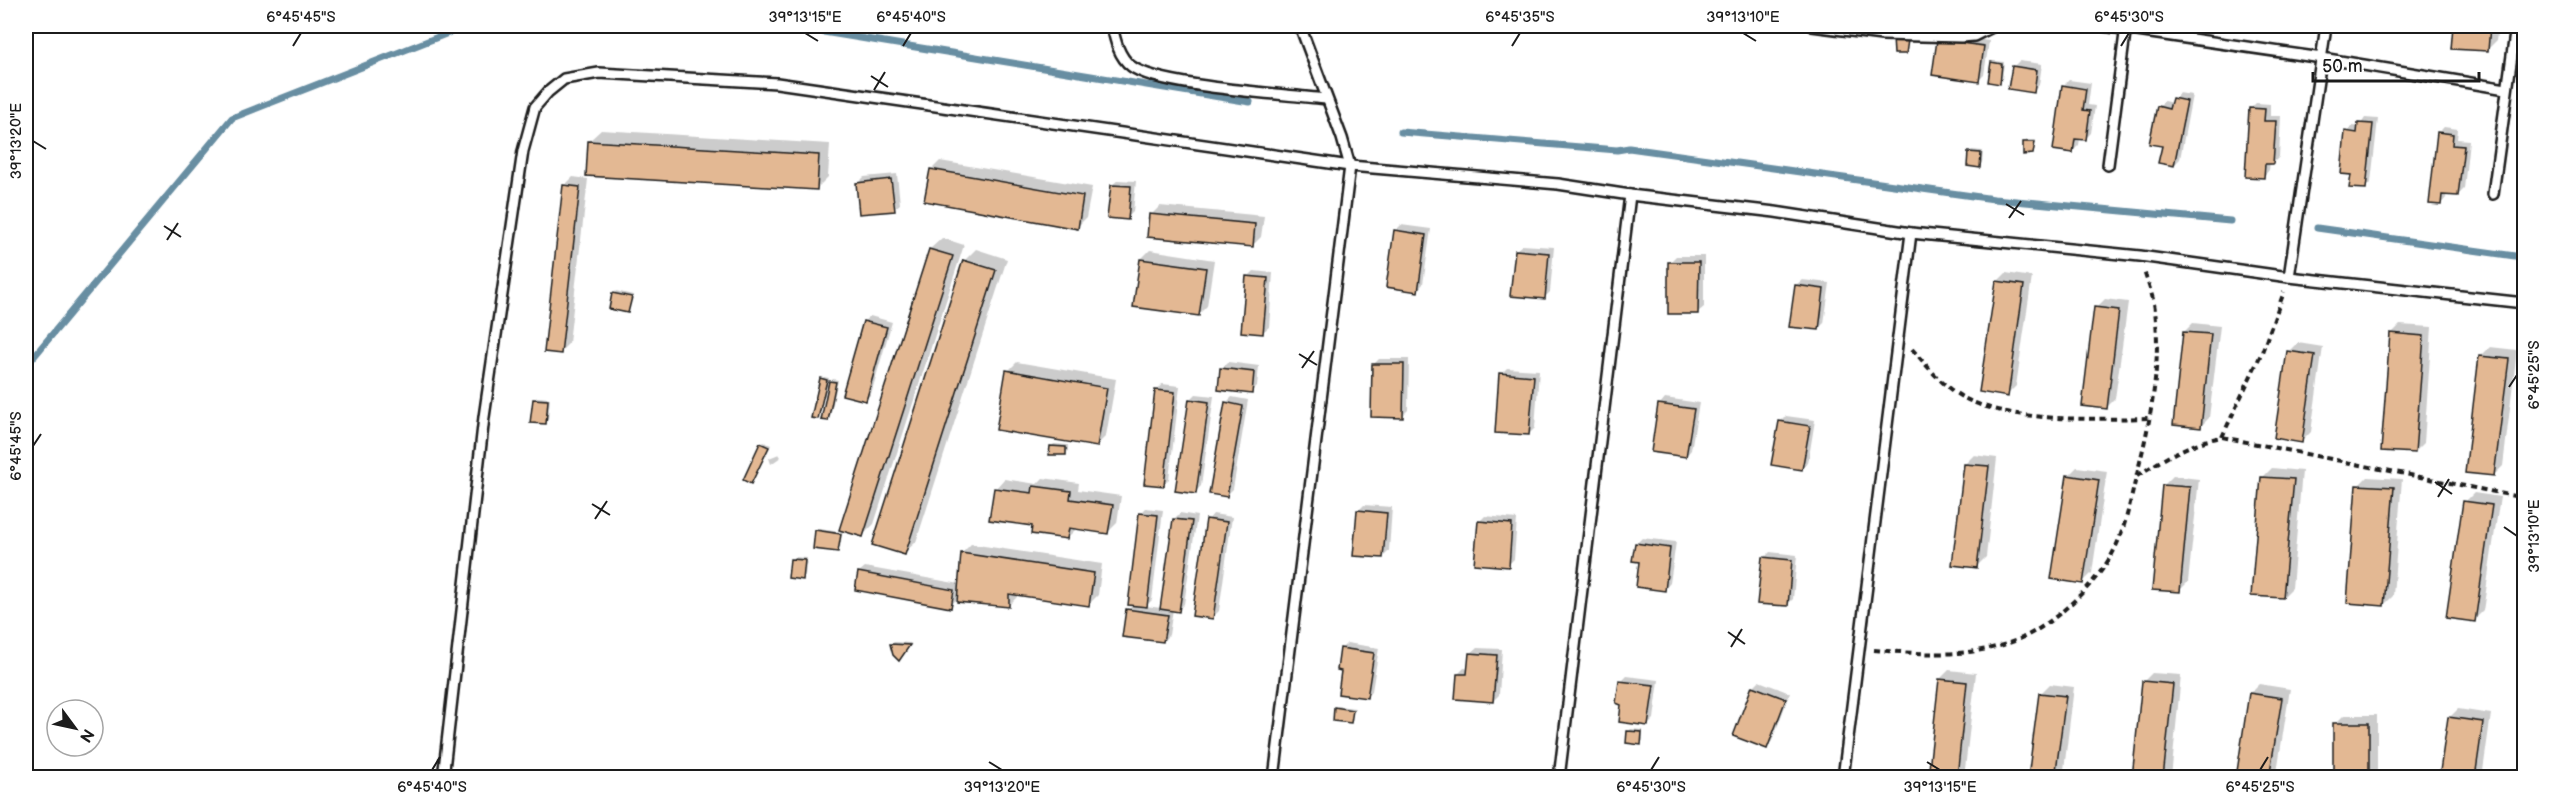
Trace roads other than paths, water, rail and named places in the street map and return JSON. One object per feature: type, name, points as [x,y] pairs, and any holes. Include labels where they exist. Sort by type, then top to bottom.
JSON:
[{"type":"lane","points":[[1112,26],[1123,57],[1131,67],[1144,74],[1209,86],[1326,99]]},
{"type":"lane","points":[[1274,777],[1350,166],[1342,138],[1300,26]]},
{"type":"lane","points":[[1812,26],[1882,35],[1961,37],[1974,36],[1994,26]]},
{"type":"lane","points":[[2103,26],[2125,27],[2506,89]]},
{"type":"lane","points":[[2289,277],[2326,26]]},
{"type":"lane","points":[[2493,194],[2516,26]]},
{"type":"lane","points":[[2108,165],[2125,27]]},
{"type":"lane","points":[[443,777],[484,417],[523,151],[535,107],[564,79],[599,73],[777,83],[1350,166],[1558,184],[1774,212],[1911,233],[2140,256],[2289,277],[2524,303]]},
{"type":"lane","points":[[1559,777],[1630,195]]},
{"type":"lane","points":[[1843,777],[1911,233]]},
{"type":"waterway","points":[[26,366],[232,118],[466,26]]},
{"type":"waterway","points":[[787,26],[1250,102]]},
{"type":"waterway","points":[[1401,132],[1617,150],[1629,148],[1994,199],[2230,221]]},
{"type":"waterway","points":[[2317,228],[2522,257]]}]
